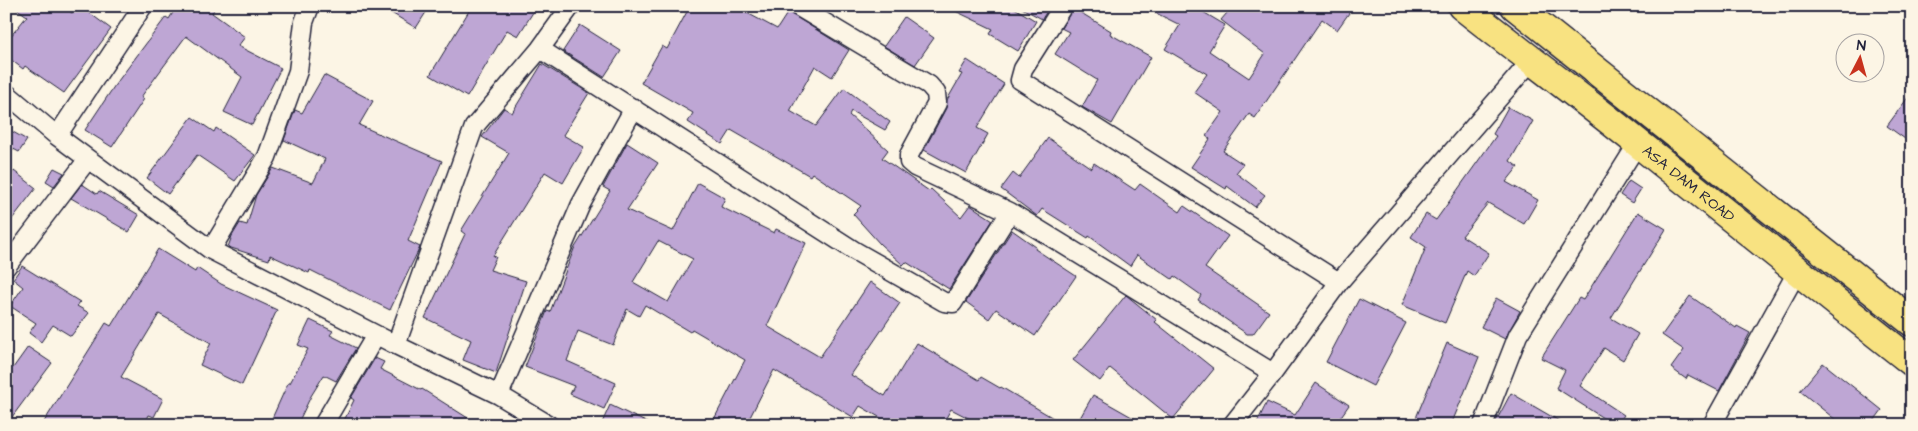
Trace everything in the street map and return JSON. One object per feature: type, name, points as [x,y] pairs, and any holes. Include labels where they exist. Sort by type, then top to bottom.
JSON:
[{"type":"main road","name":"ASA DAM ROAD","points":[[1462,6],[1638,143],[1912,362]]},
{"type":"main road","name":"ASA DAM ROAD","points":[[1515,6],[1912,322]]},
{"type":"street","points":[[57,136],[143,6]]},
{"type":"street","points":[[211,250],[267,157],[298,71],[304,22],[310,6]]},
{"type":"street","points":[[396,345],[474,127],[540,49],[571,6]]},
{"type":"street","points":[[797,6],[929,85],[936,93],[938,103],[909,155],[909,162],[915,167],[1010,212],[1273,373]]},
{"type":"street","points":[[1062,6],[1023,69],[1020,80],[1339,282]]},
{"type":"street","points":[[540,49],[855,251],[944,302],[953,303],[1010,212]]},
{"type":"street","points":[[1232,425],[1273,373],[1339,282],[1531,61]]},
{"type":"street","points":[[6,93],[57,136],[211,250],[376,335],[499,395],[549,425]]},
{"type":"street","points":[[499,395],[581,204],[634,108]]},
{"type":"street","points":[[1484,425],[1518,336],[1638,143]]},
{"type":"street","points":[[6,266],[88,159]]},
{"type":"street","points":[[1712,425],[1797,272]]},
{"type":"street","points":[[323,425],[376,335]]},
{"type":"building","points":[[13,6],[63,6],[72,13],[76,6],[80,6],[111,29],[64,93],[25,66],[23,69],[6,56],[6,42],[27,16]]},
{"type":"building","points":[[177,6],[216,6],[212,13],[245,37],[238,46],[281,68],[252,125],[224,112],[242,77],[186,36],[141,97],[144,99],[112,147],[85,130],[115,85],[166,17],[169,19]]},
{"type":"building","points":[[380,6],[430,6],[416,28]]},
{"type":"building","points":[[472,6],[537,6],[518,36],[507,30],[467,97],[430,75]]},
{"type":"building","points":[[690,6],[734,6],[777,29],[788,12],[849,50],[832,77],[815,66],[790,111],[816,126],[844,88],[890,122],[885,130],[851,111],[849,115],[888,150],[882,158],[929,191],[931,189],[961,217],[970,205],[993,220],[949,289],[906,262],[903,265],[880,244],[853,214],[861,206],[812,173],[810,176],[731,130],[722,144],[688,122],[693,113],[641,83],[662,46],[667,49]]},
{"type":"building","points":[[945,6],[1011,6],[1036,21],[1018,51],[990,34],[993,29]]},
{"type":"building","points":[[1018,6],[1050,6],[1042,19]]},
{"type":"building","points":[[1142,6],[1193,6],[1225,25],[1209,51],[1249,78],[1265,54],[1221,20],[1233,6],[1354,6],[1337,30],[1322,19],[1255,118],[1249,114],[1223,151],[1243,164],[1236,173],[1265,195],[1255,207],[1227,186],[1226,189],[1191,167],[1210,139],[1206,136],[1223,112],[1194,92],[1207,74],[1165,49],[1180,25]]},
{"type":"building","points":[[1073,8],[1111,31],[1110,34],[1151,57],[1112,124],[1082,107],[1097,80],[1055,54],[1069,32],[1061,28]]},
{"type":"building","points":[[904,17],[934,38],[915,65],[884,46]]},
{"type":"building","points":[[580,25],[621,51],[604,77],[563,51]]},
{"type":"building","points":[[967,60],[1004,84],[977,128],[988,134],[966,173],[924,150],[946,108],[947,100],[962,74],[959,73]]},
{"type":"building","points":[[542,64],[589,93],[563,135],[584,147],[563,183],[545,172],[493,256],[496,257],[490,270],[526,281],[496,373],[463,360],[471,340],[425,318],[465,234],[461,231],[509,153],[482,137],[504,108],[512,113]]},
{"type":"building","points":[[324,75],[373,101],[359,125],[442,161],[408,241],[420,247],[390,310],[310,270],[309,273],[270,255],[269,260],[228,247],[240,223],[247,225],[256,195],[273,168],[313,183],[325,159],[284,140],[295,110],[302,113]]},
{"type":"building","points":[[1912,92],[1912,144],[1887,126]]},
{"type":"building","points":[[1508,107],[1533,121],[1510,161],[1518,167],[1506,182],[1538,200],[1524,224],[1488,203],[1462,236],[1489,253],[1474,276],[1467,271],[1445,323],[1402,305],[1426,247],[1411,237],[1426,214],[1436,220],[1496,136],[1493,134]]},
{"type":"building","points":[[192,117],[214,132],[216,128],[255,155],[235,181],[197,155],[168,194],[147,178]]},
{"type":"building","points":[[6,128],[27,140],[19,152],[6,145]]},
{"type":"building","points":[[1048,138],[1091,168],[1094,163],[1135,190],[1140,184],[1180,212],[1184,206],[1228,236],[1205,268],[1269,312],[1253,334],[1247,334],[1198,300],[1201,295],[1174,276],[1172,279],[1137,255],[1130,266],[1089,236],[1088,238],[1042,209],[1037,216],[1001,189],[1013,173],[1019,178]]},
{"type":"building","points":[[627,143],[658,163],[627,210],[673,231],[698,183],[725,198],[721,207],[774,233],[776,229],[806,243],[767,326],[820,357],[870,282],[900,303],[851,375],[885,396],[917,343],[979,380],[981,377],[1001,387],[1065,425],[982,425],[951,409],[942,425],[893,425],[860,406],[853,417],[774,370],[746,425],[711,425],[745,360],[692,329],[690,332],[645,305],[639,316],[627,309],[613,345],[578,331],[567,361],[616,383],[604,409],[570,394],[574,386],[525,367],[547,311],[550,312],[574,249],[610,191],[603,187]],"holes":[[[658,241],[693,259],[668,302],[633,282]]]},
{"type":"building","points":[[54,168],[64,173],[54,186],[46,181]]},
{"type":"building","points":[[14,171],[36,188],[6,227],[6,180]]},
{"type":"building","points":[[1629,181],[1641,189],[1632,203],[1620,195]]},
{"type":"building","points":[[82,184],[97,194],[99,191],[139,215],[129,232],[71,198]]},
{"type":"building","points":[[1638,212],[1666,229],[1611,318],[1638,334],[1623,360],[1604,348],[1580,386],[1624,415],[1617,425],[1614,425],[1556,388],[1565,370],[1541,358],[1579,298],[1583,300]]},
{"type":"building","points":[[1012,230],[1036,247],[1035,249],[1076,276],[1035,336],[996,309],[989,319],[966,302]]},
{"type":"building","points":[[158,249],[195,272],[197,268],[221,284],[277,310],[242,385],[200,365],[211,343],[159,314],[121,377],[163,399],[154,417],[149,415],[144,425],[42,425],[106,323],[111,326]]},
{"type":"building","points":[[22,266],[80,302],[77,306],[89,313],[71,336],[53,325],[41,342],[29,333],[36,323],[10,306],[23,287],[13,279]]},
{"type":"building","points":[[1126,295],[1157,320],[1155,322],[1214,369],[1173,419],[1110,368],[1100,381],[1073,360]]},
{"type":"building","points":[[1690,296],[1736,328],[1737,326],[1750,333],[1719,391],[1688,375],[1686,379],[1671,368],[1684,350],[1662,335]]},
{"type":"building","points":[[1496,298],[1520,311],[1505,339],[1481,327]]},
{"type":"building","points":[[1359,299],[1406,323],[1373,386],[1326,362]]},
{"type":"building","points":[[310,320],[333,331],[330,335],[356,348],[336,381],[324,375],[297,425],[269,425],[288,383],[290,383],[308,349],[298,345]]},
{"type":"building","points":[[1447,343],[1479,357],[1451,425],[1413,425]]},
{"type":"building","points":[[28,347],[52,363],[6,425],[6,364],[13,368]]},
{"type":"building","points":[[375,358],[384,362],[380,369],[422,389],[479,425],[342,425],[354,400],[351,398]]},
{"type":"building","points":[[1823,363],[1882,410],[1871,425],[1842,425],[1800,391]]},
{"type":"building","points":[[1316,383],[1349,405],[1335,425],[1256,425],[1267,402],[1295,415]]},
{"type":"building","points":[[1511,393],[1566,425],[1494,425]]},
{"type":"building","points":[[1093,395],[1146,425],[1076,425]]},
{"type":"building","points":[[610,405],[652,425],[601,425]]}]
